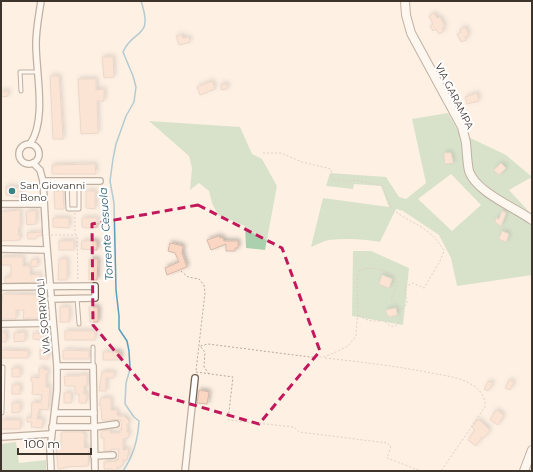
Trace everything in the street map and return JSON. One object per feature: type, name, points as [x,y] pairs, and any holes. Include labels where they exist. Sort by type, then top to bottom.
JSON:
[{"type":"street","points":[[33,145],[40,116],[37,72],[37,26],[41,1]]},
{"type":"street","name":"VIA GARAMPA","points":[[405,1],[406,15],[411,33],[462,127],[466,140],[469,170],[473,181],[482,190],[521,212],[532,220]]},
{"type":"street","points":[[38,159],[33,163],[26,164],[23,163],[18,154],[21,148],[27,144],[33,145],[39,152],[38,159],[43,171],[43,181],[100,181]]},
{"type":"street","name":"VIA SORRIVOLI","points":[[33,163],[40,170],[43,181],[47,250],[57,366],[57,390],[50,450],[51,471]]},
{"type":"street","points":[[1,204],[44,204]]},
{"type":"street","points":[[1,249],[47,250]]},
{"type":"street","points":[[1,287],[95,286],[95,298],[51,299]]},
{"type":"street","points":[[1,324],[53,323]]},
{"type":"street","points":[[57,366],[94,366],[95,471]]},
{"type":"street","points":[[185,471],[196,375]]},
{"type":"street","points":[[55,413],[94,413]]},
{"type":"street","points":[[52,427],[95,427],[116,424]]},
{"type":"street","points":[[1,437],[24,437],[51,434]]},
{"type":"street","points":[[524,471],[532,450]]},
{"type":"street","points":[[94,456],[113,455]]},
{"type":"lane","points":[[21,91],[20,72],[37,72]]},
{"type":"lane","points":[[67,181],[68,209],[79,209],[79,181]]},
{"type":"lane","points":[[77,298],[79,324]]},
{"type":"lane","points":[[93,347],[94,366]]},
{"type":"lane","points":[[1,367],[3,367],[1,414]]},
{"type":"path","points":[[263,153],[281,153],[302,162],[331,169],[333,181],[340,179],[350,182],[356,180],[383,186],[389,203],[394,210],[408,220],[419,225],[438,240],[444,251],[440,261],[424,288],[413,283],[405,287],[407,304],[400,310],[400,322],[395,326],[390,326],[383,320],[377,322],[361,318],[357,314]]},
{"type":"path","points":[[75,209],[75,235],[78,235],[78,286]]},
{"type":"path","points":[[46,236],[75,235]]},
{"type":"path","points":[[324,357],[348,346],[356,336],[357,281],[360,271],[364,268],[372,268],[392,275],[398,283],[391,299],[396,306]]},
{"type":"path","points":[[181,271],[188,277],[199,279],[204,285],[205,293],[196,375],[209,374],[233,377],[228,420],[294,427],[299,432],[387,442],[391,446],[387,458],[421,471]]},
{"type":"path","points":[[200,346],[208,344],[324,357],[410,369],[466,381],[479,390],[486,399],[486,407],[441,471]]},
{"type":"path","points":[[200,346],[205,352],[204,367],[209,374]]},
{"type":"highlighted area","points":[[198,205],[282,248],[320,351],[259,424],[149,392],[93,325],[92,224]]},
{"type":"green space","points":[[448,113],[461,136],[462,151],[471,183],[532,223],[532,275],[457,286],[451,258],[439,235],[403,211],[396,209],[380,242],[354,239],[335,239],[324,241],[311,247],[323,198],[389,207],[381,186],[354,184],[353,189],[326,186],[330,173],[386,177],[399,197],[406,199],[426,183],[412,119]],"holes":[[[451,174],[481,205],[452,231],[418,199]]]},
{"type":"green space","points":[[149,121],[240,127],[252,154],[262,159],[277,186],[265,250],[246,248],[245,226],[218,215],[212,203],[209,191],[199,183],[190,190],[192,168],[189,156]]},
{"type":"green space","points":[[466,136],[506,155],[532,177],[509,190],[532,215],[495,195],[477,181],[470,165]]},
{"type":"green space","points":[[353,251],[371,251],[409,268],[403,325],[352,316]]},
{"type":"green space","points":[[16,442],[19,463],[46,460],[46,471],[1,471],[1,444]]},
{"type":"building","points":[[434,13],[437,18],[440,17],[445,27],[442,28],[444,31],[439,34],[436,29],[433,31],[430,26],[433,24],[429,16]]},
{"type":"building","points":[[465,27],[469,35],[465,37],[466,40],[461,42],[457,34],[461,32],[460,29]]},
{"type":"building","points":[[182,35],[183,38],[189,37],[190,42],[179,45],[176,36]]},
{"type":"building","points":[[102,57],[113,57],[114,77],[104,78]]},
{"type":"building","points":[[50,76],[59,76],[63,139],[53,139]]},
{"type":"building","points":[[78,79],[96,79],[96,90],[104,89],[104,101],[97,101],[98,133],[81,134]]},
{"type":"building","points":[[212,81],[215,89],[200,95],[197,87]]},
{"type":"building","points":[[221,84],[227,84],[227,89],[221,90]]},
{"type":"building","points":[[1,91],[8,91],[8,96],[1,97]]},
{"type":"building","points":[[477,93],[479,101],[467,104],[465,97]]},
{"type":"building","points":[[444,153],[451,153],[453,163],[445,164]]},
{"type":"building","points":[[501,163],[506,168],[499,175],[494,170]]},
{"type":"building","points":[[95,164],[96,174],[52,174],[52,165]]},
{"type":"building","name":"San Giovanni Bono","points":[[6,186],[21,188],[19,197],[6,195]]},
{"type":"building","points":[[54,191],[63,191],[64,209],[55,209]]},
{"type":"building","points":[[86,191],[95,191],[95,209],[86,208]]},
{"type":"building","points":[[20,210],[20,228],[18,228],[20,240],[1,241],[1,212]]},
{"type":"building","points":[[36,210],[36,224],[27,225],[26,212]]},
{"type":"building","points":[[502,211],[506,213],[501,226],[495,222],[496,218],[499,219]]},
{"type":"building","points":[[53,218],[69,218],[69,228],[53,227]]},
{"type":"building","points":[[82,218],[97,218],[97,227],[82,227]]},
{"type":"building","points":[[502,231],[509,234],[506,242],[499,239]]},
{"type":"building","points":[[42,232],[42,235],[37,236],[35,239],[28,239],[27,233]]},
{"type":"building","points":[[219,236],[220,238],[222,237],[224,241],[238,241],[238,248],[235,248],[235,251],[226,251],[226,244],[211,250],[207,240]]},
{"type":"building","points":[[59,241],[74,241],[74,250],[59,250]]},
{"type":"building","points":[[82,241],[97,241],[97,250],[81,249]]},
{"type":"building","points":[[170,243],[183,246],[182,253],[187,267],[167,275],[165,268],[179,262],[175,253],[168,251]]},
{"type":"building","points":[[1,257],[23,257],[23,266],[30,266],[30,275],[40,274],[40,282],[5,283],[5,277],[11,277],[11,265],[1,265]]},
{"type":"building","points":[[37,259],[38,266],[31,267],[31,260]]},
{"type":"building","points":[[59,259],[67,259],[67,280],[58,280]]},
{"type":"building","points":[[89,259],[98,259],[97,280],[89,280]]},
{"type":"building","points":[[382,275],[392,279],[389,288],[379,284]]},
{"type":"building","points":[[3,294],[39,295],[39,297],[41,297],[41,303],[39,303],[38,310],[42,310],[42,318],[23,319],[24,310],[16,310],[16,319],[1,319],[1,303]]},
{"type":"building","points":[[60,307],[69,307],[69,322],[60,322]]},
{"type":"building","points":[[89,307],[98,307],[98,322],[90,322]]},
{"type":"building","points":[[396,308],[397,315],[389,317],[387,315],[386,310]]},
{"type":"building","points":[[65,331],[95,331],[95,340],[65,340]]},
{"type":"building","points":[[1,332],[6,332],[6,342],[1,342]]},
{"type":"building","points":[[25,332],[25,341],[14,342],[14,333]]},
{"type":"building","points":[[33,333],[45,334],[47,342],[33,339]]},
{"type":"building","points":[[1,350],[28,351],[28,358],[1,358]]},
{"type":"building","points":[[40,350],[48,350],[48,359],[40,359]]},
{"type":"building","points":[[63,351],[89,351],[89,359],[63,359]]},
{"type":"building","points":[[103,352],[120,352],[120,360],[103,360]]},
{"type":"building","points":[[12,368],[20,368],[20,377],[12,377]]},
{"type":"building","points":[[39,368],[48,370],[48,374],[46,374],[46,387],[50,387],[48,410],[39,409],[37,419],[43,419],[42,428],[31,427],[32,422],[27,422],[27,417],[31,418],[32,402],[41,403],[42,395],[32,394],[33,383],[31,381],[31,377],[39,378]]},
{"type":"building","points":[[102,372],[114,372],[114,378],[106,378],[106,391],[99,391]]},
{"type":"building","points":[[87,375],[87,386],[84,386],[84,394],[87,394],[86,403],[79,403],[79,394],[75,394],[75,386],[65,386],[64,377]]},
{"type":"building","points":[[509,380],[514,382],[510,390],[505,388]]},
{"type":"building","points":[[489,381],[493,383],[488,391],[484,389]]},
{"type":"building","points":[[12,385],[20,385],[20,394],[12,394]]},
{"type":"building","points":[[199,390],[209,392],[207,404],[197,403]]},
{"type":"building","points":[[64,393],[71,393],[71,403],[64,403]]},
{"type":"building","points":[[101,398],[111,398],[111,410],[117,410],[117,416],[124,416],[129,421],[129,424],[127,424],[127,432],[129,432],[129,436],[128,438],[123,439],[123,450],[129,449],[127,460],[123,460],[123,464],[120,467],[117,467],[118,471],[104,469],[104,462],[118,460],[119,449],[104,451],[104,438],[101,438],[101,433],[102,431],[110,430],[110,433],[120,433],[120,430],[122,430],[121,420],[102,420],[101,405],[99,405]]},
{"type":"building","points":[[12,403],[20,403],[20,412],[12,413]]},
{"type":"building","points":[[496,410],[504,415],[498,425],[490,420]]},
{"type":"building","points":[[478,419],[490,430],[484,438],[482,437],[476,446],[468,440],[475,430],[472,427]]},
{"type":"building","points":[[1,420],[20,420],[20,429],[1,429]]},
{"type":"building","points":[[62,432],[83,432],[83,434],[85,434],[84,448],[89,447],[88,466],[65,467],[58,469],[56,446],[61,446]]},
{"type":"waterway","name":"Torrente Cesuola","points":[[123,471],[135,447],[139,421],[134,417],[125,404],[126,383],[130,369],[129,351],[127,341],[119,329],[116,290],[114,203],[110,181],[116,144],[126,116],[134,102],[136,87],[123,52],[132,39],[144,28],[145,22],[141,1]]},
{"type":"place","name":"San Giovanni Bono","points":[[12,191]]}]
